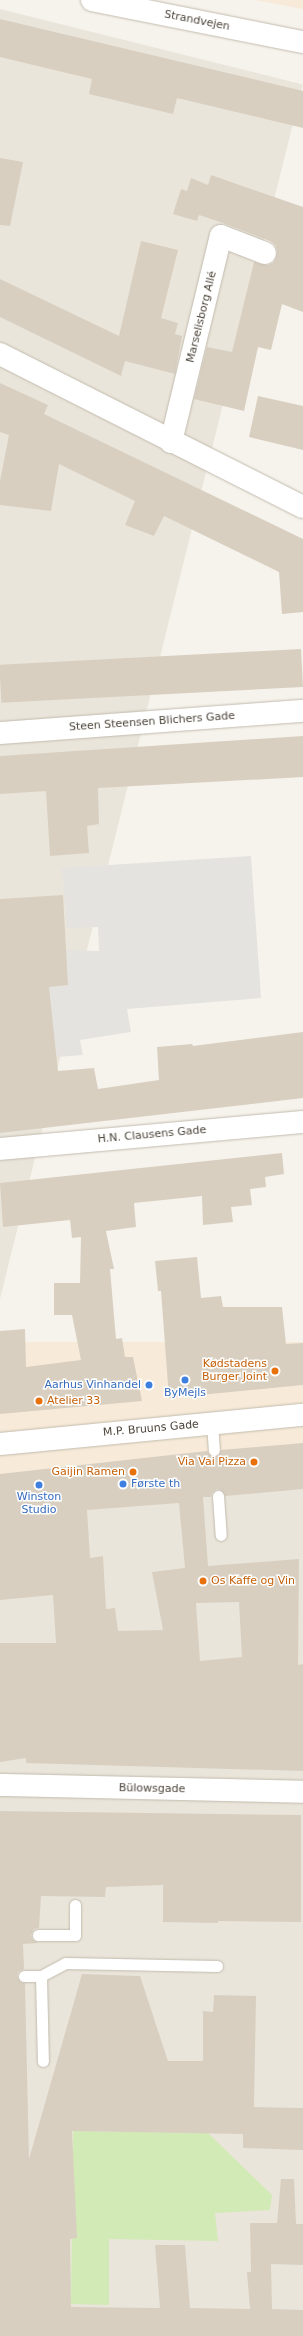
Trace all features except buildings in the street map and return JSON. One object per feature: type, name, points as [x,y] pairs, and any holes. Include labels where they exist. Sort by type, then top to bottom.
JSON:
[{"type":"street","name":"Strandvejen","points":[[92,0],[303,42]]},
{"type":"street","name":"Marselisborg Allé","points":[[171,442],[221,236],[265,253]]},
{"type":"street","points":[[0,354],[171,442],[303,507]]},
{"type":"street","name":"Steen Steensen Blichers Gade","points":[[0,733],[303,711]]},
{"type":"street","name":"H.N. Clausens Gade","points":[[0,1149],[303,1122]]},
{"type":"street","name":"M.P. Bruuns Gade","points":[[0,1444],[303,1415]]},
{"type":"street","name":"Bülowsgade","points":[[0,1785],[303,1792]]},
{"type":"lane","points":[[212,1423],[214,1450]]},
{"type":"lane","points":[[218,1496],[221,1535]]},
{"type":"lane","points":[[38,1935],[75,1935],[75,1905]]},
{"type":"lane","points":[[24,1976],[41,1976],[66,1963],[217,1966]]},
{"type":"lane","points":[[41,1976],[43,2061]]},
{"type":"shaded area","points":[[255,0],[303,0],[303,9],[276,4]]},
{"type":"shaded area","points":[[0,9],[303,84],[0,1299]]},
{"type":"shaded area","points":[[251,856],[261,998],[127,1009],[131,1032],[80,1040],[83,1055],[57,1057],[52,1018],[0,1024],[0,990],[68,985],[66,950],[99,951],[98,927],[67,928],[62,868]]},
{"type":"shaded area","points":[[0,1342],[303,1342],[303,1486],[0,1486]]},
{"type":"shaded area","points":[[0,1432],[303,1432],[303,2336],[0,2336]]},
{"type":"green space","points":[[73,2131],[208,2133],[272,2195],[270,2210],[215,2213],[218,2241],[109,2239],[109,2305],[71,2304]]},
{"type":"place","name":"Kødstadens Burger Joint","points":[[275,1371]]},
{"type":"place","name":"ByMejls","points":[[185,1380]]},
{"type":"place","name":"Aarhus Vinhandel","points":[[149,1385]]},
{"type":"place","name":"Atelier 33","points":[[39,1401]]},
{"type":"place","name":"Via Vai Pizza","points":[[254,1462]]},
{"type":"place","name":"Gaijin Ramen","points":[[133,1472]]},
{"type":"place","name":"Første th","points":[[123,1484]]},
{"type":"place","name":"Winston Studio","points":[[39,1485]]},
{"type":"place","name":"Os Kaffe og Vin","points":[[203,1581]]}]
